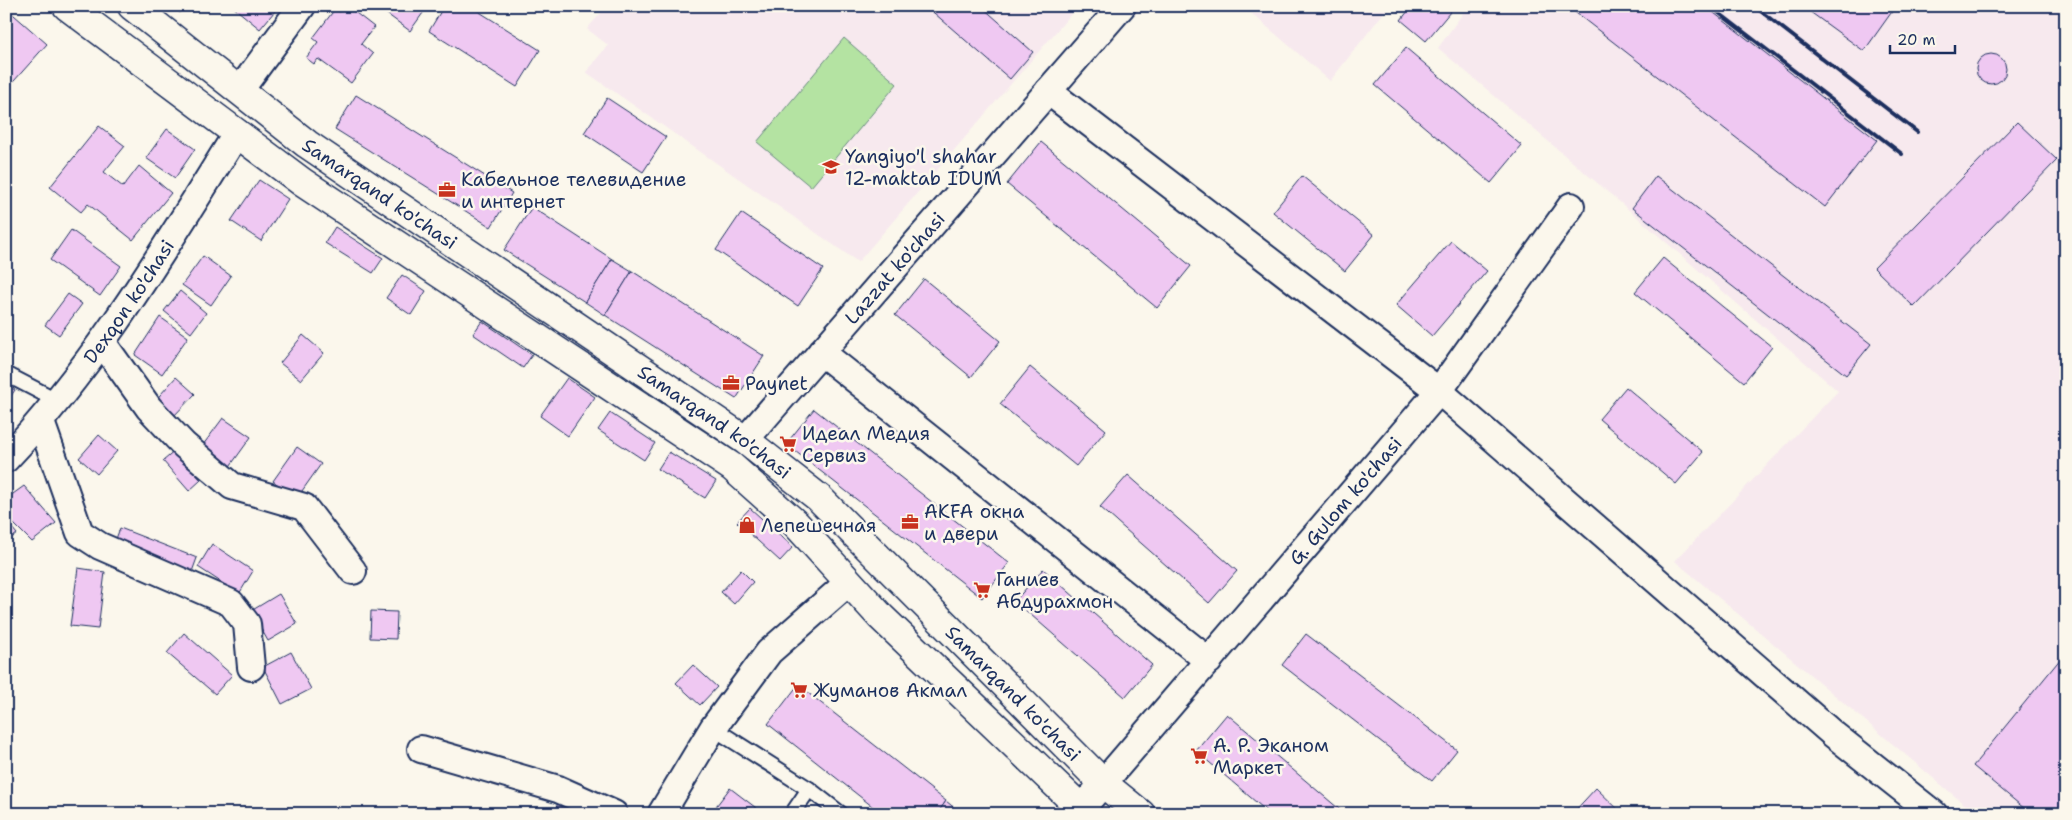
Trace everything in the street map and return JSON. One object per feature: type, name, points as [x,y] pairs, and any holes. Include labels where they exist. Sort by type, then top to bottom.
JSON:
[{"type":"main road","name":"Samarqand ko'chasi","points":[[67,6],[302,182],[732,467],[796,524],[881,617],[1084,811]]},
{"type":"main road","name":"Samarqand ko'chasi","points":[[132,6],[307,144],[745,440],[819,498],[1104,784],[1141,814]]},
{"type":"street","points":[[240,90],[302,6]]},
{"type":"street","name":"Lazzat ko'chasi","points":[[745,440],[1122,6]]},
{"type":"street","points":[[1048,91],[1439,391],[1833,734],[1934,814]]},
{"type":"street","name":"Dexqon ko'chasi","points":[[6,459],[58,402],[122,316],[237,133]]},
{"type":"street","name":"G. Gulom ko'chasi","points":[[1084,811],[1104,784],[1439,391],[1571,206]]},
{"type":"street","points":[[102,342],[149,408],[184,445],[232,486],[304,507],[352,571]]},
{"type":"street","points":[[821,352],[1209,661]]},
{"type":"street","points":[[41,422],[80,533],[100,546],[230,603],[247,624],[251,667]]},
{"type":"street","points":[[661,814],[713,728],[769,652],[849,582]]},
{"type":"street","points":[[421,749],[558,789],[614,814]]},
{"type":"lane","points":[[6,374],[58,402]]},
{"type":"lane","points":[[713,728],[809,789],[841,814]]},
{"type":"lane","points":[[792,814],[809,789]]},
{"type":"shaded area","name":"Yangiyo'l shahar 12-maktab IDUM","points":[[607,6],[1078,6],[858,262],[586,72],[608,45],[587,29]]},
{"type":"shaded area","points":[[1243,6],[1389,6],[1330,81]]},
{"type":"shaded area","points":[[1468,6],[2066,6],[2066,814],[1976,814],[1675,561],[1838,391],[1438,48]]},
{"type":"green space","points":[[844,38],[897,84],[811,187],[757,142]]},
{"type":"building","points":[[172,6],[186,6],[180,13]]},
{"type":"building","points":[[232,6],[279,6],[260,29]]},
{"type":"building","points":[[344,6],[347,6],[374,27],[361,44],[373,54],[351,83],[318,59],[314,64],[306,58],[318,42],[313,38],[335,9],[340,12]]},
{"type":"building","points":[[376,6],[428,6],[410,31]]},
{"type":"building","points":[[444,6],[470,6],[540,50],[517,87],[429,31]]},
{"type":"building","points":[[926,6],[981,6],[1033,52],[1010,79]]},
{"type":"building","points":[[1412,6],[1455,6],[1426,41],[1401,20]]},
{"type":"building","points":[[1567,6],[1705,6],[1877,140],[1825,207]]},
{"type":"building","points":[[1802,6],[1896,6],[1864,51]]},
{"type":"building","points":[[6,8],[47,44],[6,90]]},
{"type":"building","points":[[1406,48],[1522,146],[1491,183],[1375,85]]},
{"type":"building","points":[[1991,54],[2002,58],[2006,69],[2002,80],[1991,84],[1980,80],[1976,69],[1980,58]]},
{"type":"building","points":[[356,95],[512,193],[491,227],[335,129]]},
{"type":"building","points":[[607,98],[666,137],[643,172],[584,133]]},
{"type":"building","points":[[2017,122],[2057,160],[1914,307],[1874,268]]},
{"type":"building","points":[[99,126],[125,146],[104,172],[123,187],[139,166],[171,193],[133,240],[88,204],[81,212],[50,187]]},
{"type":"building","points":[[167,129],[195,149],[175,178],[146,158]]},
{"type":"building","points":[[1041,142],[1191,266],[1157,308],[1007,184]]},
{"type":"building","points":[[1302,176],[1374,235],[1345,271],[1273,212]]},
{"type":"building","points":[[1656,176],[1871,344],[1846,375],[1632,208]]},
{"type":"building","points":[[259,180],[288,199],[261,241],[231,221]]},
{"type":"building","points":[[532,207],[612,259],[585,302],[504,250]]},
{"type":"building","points":[[741,213],[823,269],[798,306],[716,250]]},
{"type":"building","points":[[335,227],[383,258],[373,273],[325,243]]},
{"type":"building","points":[[71,230],[121,266],[100,296],[50,260]]},
{"type":"building","points":[[1451,241],[1487,271],[1432,336],[1396,305]]},
{"type":"building","points":[[203,256],[231,276],[211,305],[182,285]]},
{"type":"building","points":[[1663,258],[1772,347],[1744,382],[1635,292]]},
{"type":"building","points":[[612,259],[632,271],[605,315],[585,302]]},
{"type":"building","points":[[632,271],[764,356],[736,399],[605,315]]},
{"type":"building","points":[[402,275],[426,291],[411,315],[386,298]]},
{"type":"building","points":[[924,279],[1000,341],[971,377],[895,315]]},
{"type":"building","points":[[180,291],[206,313],[191,333],[164,311]]},
{"type":"building","points":[[68,294],[82,304],[59,335],[45,325]]},
{"type":"building","points":[[160,317],[188,337],[162,374],[135,355]]},
{"type":"building","points":[[482,321],[532,355],[523,368],[473,334]]},
{"type":"building","points":[[303,335],[324,353],[301,380],[280,363]]},
{"type":"building","points":[[1030,367],[1106,430],[1076,466],[1000,404]]},
{"type":"building","points":[[176,377],[195,394],[171,419],[153,403]]},
{"type":"building","points":[[567,378],[595,397],[568,436],[540,416]]},
{"type":"building","points":[[6,385],[15,390],[6,403]]},
{"type":"building","points":[[1626,387],[1703,452],[1676,484],[1599,419]]},
{"type":"building","points":[[814,409],[1009,563],[982,598],[786,444]]},
{"type":"building","points":[[610,413],[655,443],[644,460],[598,430]]},
{"type":"building","points":[[223,418],[251,437],[228,469],[200,449]]},
{"type":"building","points":[[99,435],[117,451],[97,474],[79,458]]},
{"type":"building","points":[[297,447],[321,464],[297,498],[273,481]]},
{"type":"building","points":[[175,451],[201,480],[189,491],[163,461]]},
{"type":"building","points":[[669,452],[716,481],[705,498],[658,469]]},
{"type":"building","points":[[1128,475],[1237,571],[1209,603],[1100,507]]},
{"type":"building","points":[[24,486],[56,523],[32,542],[6,516],[6,499]]},
{"type":"building","points":[[750,508],[793,547],[780,561],[737,522]]},
{"type":"building","points":[[6,521],[17,534],[6,542]]},
{"type":"building","points":[[120,528],[197,558],[189,580],[112,550]]},
{"type":"building","points":[[212,544],[253,571],[239,594],[198,567]]},
{"type":"building","points":[[78,568],[105,572],[98,629],[70,626]]},
{"type":"building","points":[[1043,569],[1152,665],[1125,697],[1015,601]]},
{"type":"building","points":[[741,570],[753,582],[734,604],[721,592]]},
{"type":"building","points":[[279,594],[297,624],[268,641],[251,611]]},
{"type":"building","points":[[371,611],[397,612],[396,639],[370,638]]},
{"type":"building","points":[[184,633],[232,675],[215,694],[167,653]]},
{"type":"building","points":[[1306,634],[1457,750],[1432,781],[1282,665]]},
{"type":"building","points":[[291,652],[311,689],[282,704],[263,667]]},
{"type":"building","points":[[2066,652],[2066,814],[2031,814],[1973,766]]},
{"type":"building","points":[[693,665],[717,687],[700,705],[676,683]]},
{"type":"building","points":[[798,685],[946,801],[937,814],[882,814],[768,724]]},
{"type":"building","points":[[1227,714],[1345,814],[1270,814],[1196,751]]},
{"type":"building","points":[[730,788],[764,814],[710,814]]},
{"type":"building","points":[[1596,788],[1623,814],[1572,814]]},
{"type":"building","points":[[558,801],[600,814],[555,814]]},
{"type":"building","points":[[946,801],[962,814],[937,814]]},
{"type":"railway","points":[[1710,6],[1902,154]]},
{"type":"railway","points":[[1754,6],[1917,132]]},
{"type":"place","name":"Yangiyo'l shahar 12-maktab IDUM","points":[[831,167]]},
{"type":"place","name":"Кабельное телевидение и интернет","points":[[447,190]]},
{"type":"place","name":"Paynet","points":[[731,383]]},
{"type":"place","name":"Идеал Медия Сервиз","points":[[788,444]]},
{"type":"place","name":"AKFA окна и двери","points":[[910,522]]},
{"type":"place","name":"Лепешечная","points":[[747,525]]},
{"type":"place","name":"Ганиев Абдурахмон","points":[[982,590]]},
{"type":"place","name":"Жуманов Акмал","points":[[799,690]]},
{"type":"place","name":"А. Р. Эканом Маркет","points":[[1199,756]]}]
